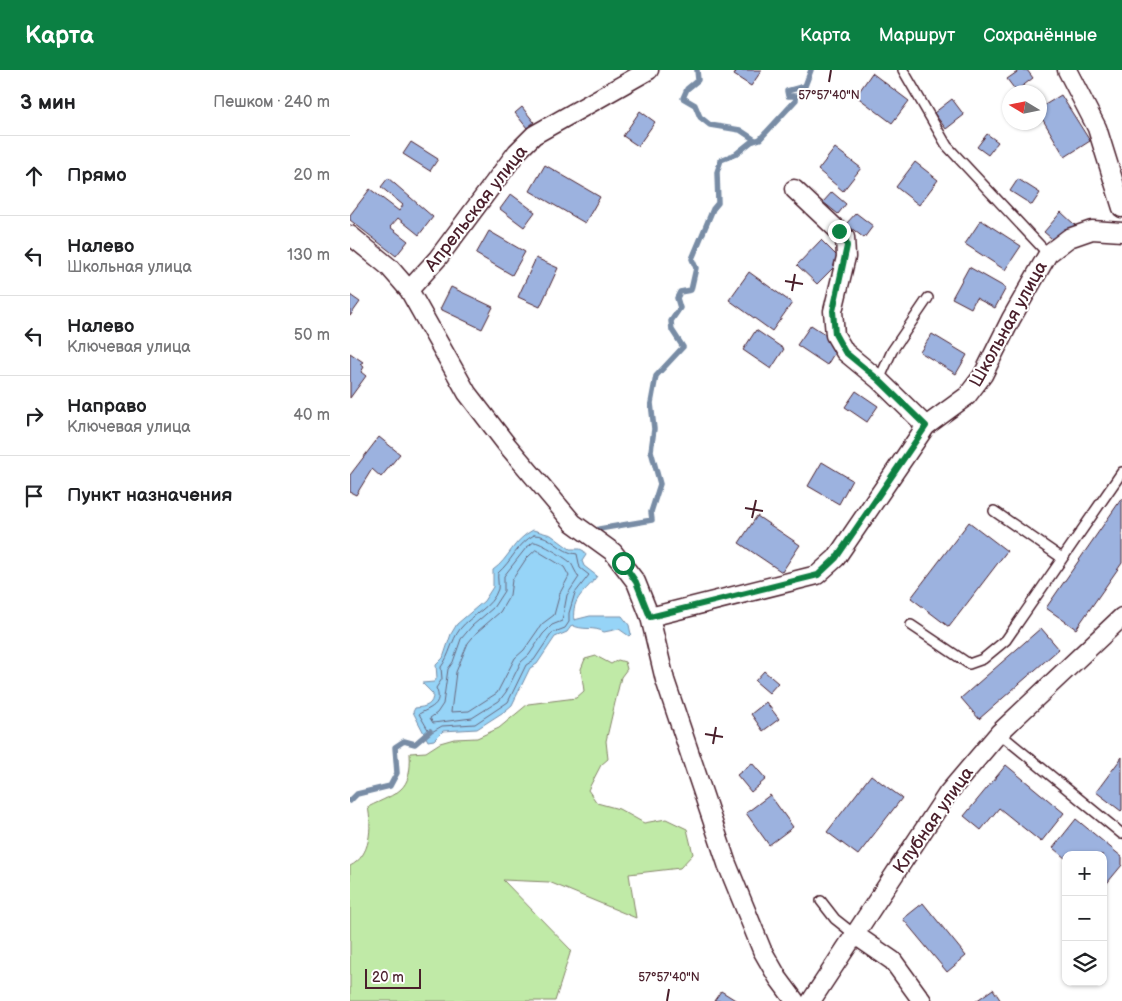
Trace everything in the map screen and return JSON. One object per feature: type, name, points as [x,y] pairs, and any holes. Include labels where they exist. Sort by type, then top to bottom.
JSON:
[{"type":"street","name":"Апрельская улица","points":[[409,290],[438,258],[516,152],[534,136],[649,70]]},
{"type":"street","points":[[1067,70],[1097,128],[1122,208]]},
{"type":"street","points":[[794,188],[845,237],[846,257],[833,311],[835,334],[845,352],[879,380],[926,426]]},
{"type":"street","name":"Школьная улица","points":[[650,617],[818,575],[836,558],[926,426],[967,396],[983,375],[1011,319],[1048,254],[1069,238],[1092,230],[1122,232]]},
{"type":"street","points":[[350,235],[389,267],[409,290],[467,393],[507,445],[573,523],[612,552],[623,563],[636,582],[650,617],[665,680],[727,864],[762,950],[778,978],[795,1001]]},
{"type":"street","name":"Клубная улица","points":[[811,1001],[948,793],[999,733],[1119,625]]},
{"type":"street","points":[[854,934],[893,961],[922,1001]]},
{"type":"lane","points":[[903,70],[946,146],[1048,254]]},
{"type":"lane","points":[[879,380],[892,351],[928,298]]},
{"type":"lane","points":[[911,625],[962,660],[969,664],[975,664],[1006,640],[1122,472]]},
{"type":"lane","points":[[994,511],[1062,558]]},
{"type":"lane","points":[[999,733],[1122,834]]},
{"type":"lane","points":[[821,901],[835,919],[854,934]]},
{"type":"green space","points":[[596,656],[611,664],[618,660],[625,662],[627,669],[621,677],[606,741],[608,759],[601,765],[588,790],[597,803],[619,809],[644,823],[666,819],[687,829],[693,854],[680,868],[629,874],[636,918],[549,882],[503,880],[571,950],[555,1001],[350,1001],[350,866],[357,861],[366,848],[370,832],[368,807],[395,794],[406,783],[410,766],[410,753],[426,752],[440,743],[454,739],[477,738],[499,728],[528,704],[576,698],[584,691],[581,669],[585,659]]},
{"type":"water","points":[[533,530],[551,535],[570,549],[584,551],[586,555],[582,561],[584,566],[597,576],[577,600],[574,620],[590,616],[622,616],[629,625],[631,634],[629,636],[619,629],[604,632],[572,625],[567,632],[555,637],[537,664],[530,668],[512,705],[505,711],[477,729],[443,731],[434,740],[428,741],[413,712],[415,708],[428,705],[433,698],[433,694],[422,683],[434,682],[437,678],[436,665],[443,658],[451,634],[457,624],[484,601],[493,587],[493,570],[520,539]]},
{"type":"building","points":[[737,70],[762,70],[751,86],[734,75]]},
{"type":"building","points":[[1020,70],[1027,70],[1033,78],[1024,85],[1012,85],[1007,79]]},
{"type":"building","points":[[872,73],[909,101],[892,123],[856,96]]},
{"type":"building","points":[[1061,95],[1090,141],[1065,157],[1047,127],[1047,104]]},
{"type":"building","points":[[952,99],[964,115],[946,129],[934,113]]},
{"type":"building","points":[[522,107],[534,122],[527,128],[515,113]]},
{"type":"building","points":[[640,111],[655,122],[638,146],[623,136]]},
{"type":"building","points":[[987,134],[998,142],[988,155],[977,147]]},
{"type":"building","points":[[411,142],[438,159],[430,171],[403,154]]},
{"type":"building","points":[[835,148],[861,168],[843,191],[818,170]]},
{"type":"building","points":[[915,162],[938,180],[919,205],[896,187]]},
{"type":"building","points":[[545,165],[600,197],[585,223],[530,191]]},
{"type":"building","points":[[388,178],[433,217],[419,235],[398,218],[390,227],[408,241],[396,256],[350,220],[350,215],[370,189],[399,211],[403,205],[381,187]]},
{"type":"building","points":[[1018,179],[1040,193],[1032,205],[1010,191]]},
{"type":"building","points":[[832,192],[846,204],[838,214],[823,202]]},
{"type":"building","points":[[511,194],[535,212],[524,227],[500,209]]},
{"type":"building","points":[[1061,212],[1075,225],[1058,244],[1044,232]]},
{"type":"building","points":[[856,213],[873,226],[864,238],[846,224]]},
{"type":"building","points":[[981,220],[1021,246],[1005,270],[965,244]]},
{"type":"building","points":[[489,231],[525,252],[512,275],[476,254]]},
{"type":"building","points":[[821,240],[841,260],[817,284],[797,265]]},
{"type":"building","points":[[536,258],[558,268],[540,307],[518,297]]},
{"type":"building","points":[[969,267],[1006,288],[995,308],[976,298],[971,308],[952,298]]},
{"type":"building","points":[[749,272],[792,303],[772,331],[729,300]]},
{"type":"building","points":[[451,287],[493,307],[482,329],[440,309]]},
{"type":"building","points":[[350,295],[360,302],[350,316]]},
{"type":"building","points":[[811,325],[840,344],[827,365],[797,345]]},
{"type":"building","points":[[756,330],[784,349],[771,369],[743,350]]},
{"type":"building","points":[[932,334],[967,355],[956,374],[920,352]]},
{"type":"building","points":[[350,353],[363,362],[360,364],[364,367],[361,372],[366,376],[350,398]]},
{"type":"building","points":[[856,391],[878,406],[867,422],[845,407]]},
{"type":"building","points":[[379,437],[400,454],[381,477],[372,469],[356,495],[350,492],[350,475]]},
{"type":"building","points":[[822,462],[852,480],[839,504],[808,486]]},
{"type":"building","points":[[1122,498],[1122,563],[1076,629],[1046,608]]},
{"type":"building","points":[[757,516],[800,545],[782,572],[739,543]]},
{"type":"building","points":[[969,522],[1007,551],[949,627],[911,598]]},
{"type":"building","points":[[1041,628],[1059,649],[979,719],[961,698]]},
{"type":"building","points":[[764,671],[778,683],[769,693],[755,681]]},
{"type":"building","points":[[766,702],[779,719],[763,731],[751,714]]},
{"type":"building","points":[[1122,757],[1122,810],[1121,811],[1096,792]]},
{"type":"building","points":[[752,763],[766,779],[751,792],[737,775]]},
{"type":"building","points":[[1006,765],[1064,813],[1041,842],[999,808],[981,830],[964,816]]},
{"type":"building","points":[[871,775],[902,798],[858,855],[827,832]]},
{"type":"building","points":[[770,795],[793,827],[769,845],[746,813]]},
{"type":"building","points":[[1076,819],[1122,857],[1122,865],[1107,883],[1107,851],[1062,851],[1062,856],[1053,848]]},
{"type":"building","points":[[923,903],[966,956],[947,972],[903,919]]},
{"type":"building","points":[[993,989],[1001,1001],[976,1001]]},
{"type":"building","points":[[721,991],[737,1001],[714,1001]]},
{"type":"waterway","points":[[697,70],[698,80],[687,89],[683,98],[695,105],[700,117],[710,125],[740,130],[755,140]]},
{"type":"waterway","points":[[599,529],[652,520],[651,512],[660,484],[651,451],[654,429],[651,403],[656,376],[683,347],[672,330],[671,321],[680,308],[677,298],[680,292],[691,290],[696,268],[692,259],[713,209],[718,203],[717,172],[721,160],[736,154],[751,142],[760,139],[796,100],[796,96],[788,96],[787,91],[805,86],[811,70]]},
{"type":"waterway","points":[[350,801],[357,794],[390,786],[397,773],[395,747],[404,741],[415,744],[430,731]]},
{"type":"route","points":[[623,563],[636,582],[650,617],[818,575],[836,558],[926,426],[879,380],[845,352],[835,334],[833,311],[847,246],[845,237],[839,231]]}]
